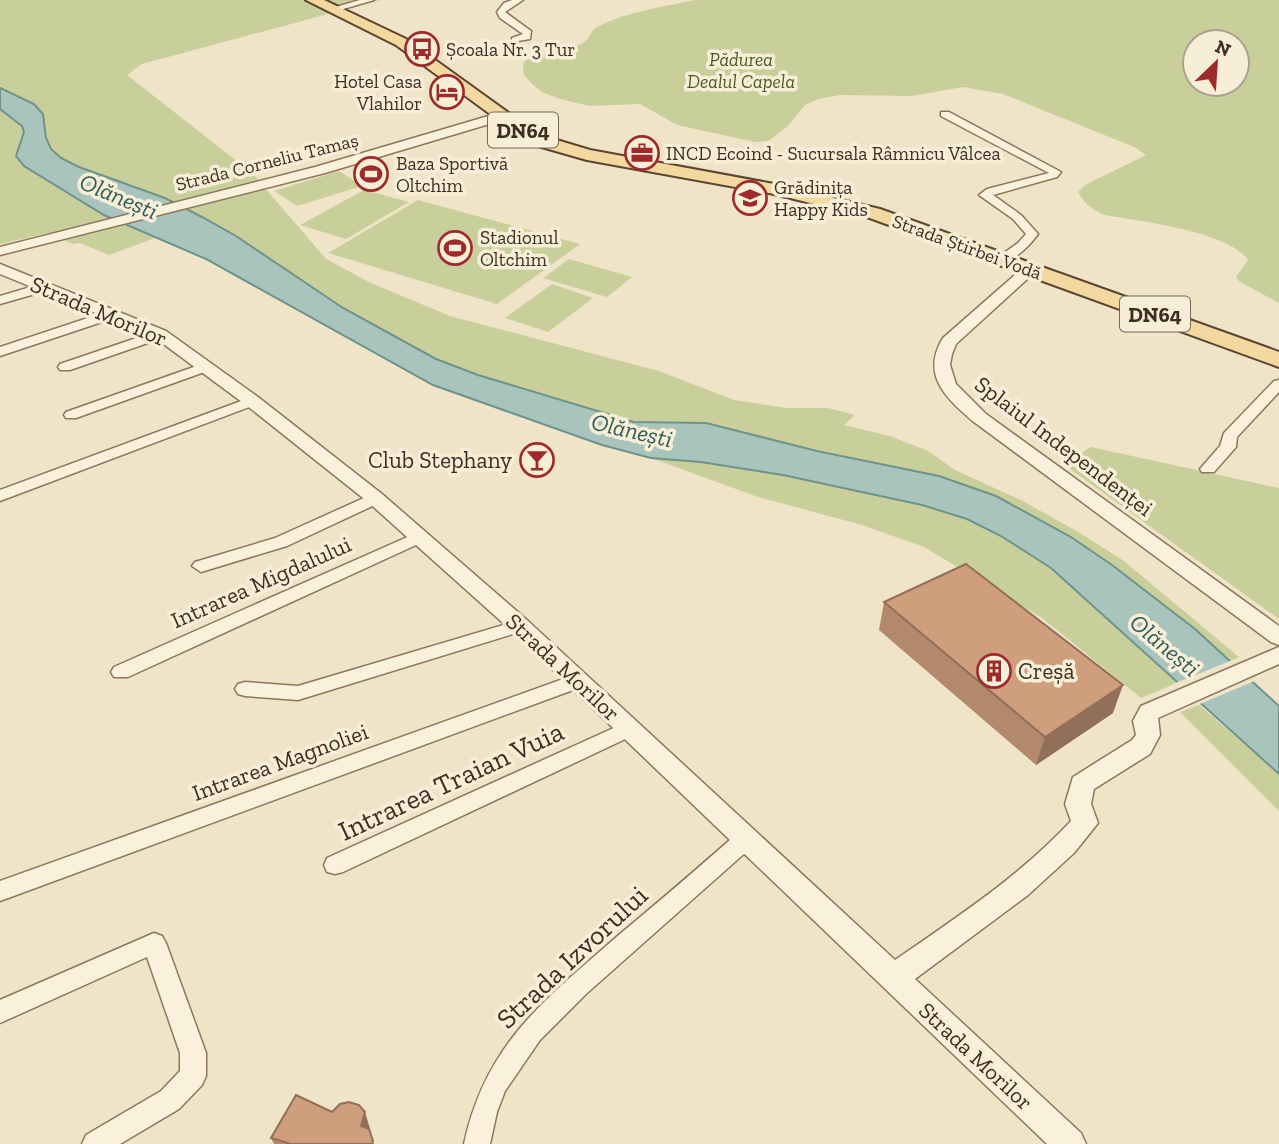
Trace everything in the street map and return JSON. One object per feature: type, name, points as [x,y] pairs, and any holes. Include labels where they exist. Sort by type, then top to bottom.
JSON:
[{"type":"main road","name":"Strada Știrbei Vodă","points":[[313,0],[415,50],[531,136],[573,152],[831,202],[1003,258],[1279,360]]},
{"type":"street","points":[[333,9],[370,0]]},
{"type":"street","points":[[515,40],[527,37],[528,33],[501,12],[507,5],[519,0]]},
{"type":"street","points":[[946,114],[1056,172],[1054,175],[991,191],[985,195],[1017,216],[1032,234],[1022,246],[1003,258]]},
{"type":"street","name":"Strada Corneliu Tamaș","points":[[1,265],[80,230],[308,173],[502,116]]},
{"type":"street","name":"Strada Morilor","points":[[1,265],[44,287],[160,334],[252,401],[376,498],[520,626],[1070,1144]]},
{"type":"street","name":"Splaiul Independenței","points":[[1030,269],[949,342],[940,366],[945,384],[980,418],[1278,649]]},
{"type":"street","points":[[0,300],[44,287]]},
{"type":"street","points":[[0,352],[112,314]]},
{"type":"street","points":[[65,367],[160,334]]},
{"type":"street","points":[[71,415],[205,367]]},
{"type":"street","points":[[1208,468],[1228,447],[1229,436],[1279,384]]},
{"type":"street","points":[[0,496],[252,401]]},
{"type":"street","points":[[201,566],[281,542],[376,498]]},
{"type":"street","name":"Intrarea Migdalului","points":[[121,672],[421,536]]},
{"type":"street","points":[[245,689],[298,693],[520,626]]},
{"type":"street","points":[[893,978],[1016,890],[1069,843],[1085,824],[1078,804],[1082,784],[1141,747],[1149,735],[1145,721],[1149,712],[1278,649]]},
{"type":"street","name":"Intrarea Magnoliei","points":[[0,891],[577,681]]},
{"type":"street","name":"Intrarea Traian Vuia","points":[[335,865],[629,729]]},
{"type":"street","name":"Strada Izvorului","points":[[477,1144],[493,1088],[530,1031],[746,839]]},
{"type":"street","points":[[0,1012],[154,943],[194,1053],[192,1076],[170,1100],[112,1140]]},
{"type":"green space","points":[[0,0],[380,0],[142,64],[127,75],[252,173],[326,259],[371,283],[450,316],[659,371],[734,400],[787,408],[828,408],[855,415],[844,425],[890,436],[928,451],[955,470],[1021,500],[1080,533],[1124,561],[1239,657],[1231,661],[1112,565],[1071,537],[996,496],[939,476],[687,422],[650,423],[615,417],[474,372],[403,343],[200,216],[146,190],[77,167],[59,156],[46,139],[34,104],[0,88]]},
{"type":"green space","name":"Pădurea Dealul Capela","points":[[695,0],[1279,0],[1279,303],[1239,281],[1236,277],[1248,260],[1238,250],[1222,242],[1182,229],[1095,211],[1078,192],[1085,185],[1146,155],[1134,147],[1003,94],[963,87],[912,96],[840,95],[818,99],[805,105],[787,127],[768,141],[755,142],[677,125],[640,104],[589,106],[557,98],[542,92],[524,75],[523,63],[528,59],[581,44],[599,26],[635,13]]},
{"type":"green space","points":[[0,109],[22,126],[24,132],[16,156],[19,161],[104,215],[158,237],[109,255],[48,233],[0,244]]},
{"type":"green space","points":[[339,171],[362,186],[297,206],[274,191]]},
{"type":"green space","points":[[364,190],[409,202],[346,239],[300,225]]},
{"type":"green space","name":"Stadionul Oltchim","points":[[418,200],[580,244],[497,304],[328,253]]},
{"type":"green space","points":[[569,259],[632,277],[607,297],[543,278]]},
{"type":"green space","points":[[552,284],[593,298],[548,332],[505,318]]},
{"type":"green space","points":[[1091,447],[1279,488],[1279,619],[1063,464]]},
{"type":"green space","points":[[651,458],[701,462],[783,475],[922,505],[967,519],[1001,536],[1051,568],[1177,683],[1141,698],[1042,618],[924,547],[862,525],[758,497]]},
{"type":"green space","points":[[1199,705],[1279,774],[1279,811],[1180,712]]},
{"type":"water","name":"Olănești","points":[[0,88],[34,104],[43,114],[46,138],[51,149],[61,158],[165,198],[202,217],[236,236],[343,308],[436,359],[478,375],[634,422],[706,423],[817,451],[939,476],[996,496],[1071,537],[1112,565],[1195,629],[1279,706],[1279,774],[1051,568],[1001,536],[967,519],[922,505],[783,475],[701,462],[651,458],[602,445],[433,385],[206,259],[104,215],[24,166],[16,156],[24,132],[22,126],[0,109]]},
{"type":"pier","points":[[1235,659],[1257,680],[1195,706],[1173,684]]},
{"type":"building","name":"Creșă","points":[[966,564],[1123,685],[1045,737],[884,602]]},
{"type":"building","points":[[296,1095],[332,1112],[340,1104],[349,1102],[359,1105],[365,1112],[361,1126],[369,1129],[372,1144],[291,1144],[271,1138]]},
{"type":"place","name":"Școala Nr. 3 Tur","points":[[422,49]]},
{"type":"place","name":"Hotel Casa Vlahilor","points":[[447,92]]},
{"type":"place","name":"INCD Ecoind - Sucursala Râmnicu Vâlcea","points":[[642,153]]},
{"type":"place","name":"Baza Sportivă Oltchim","points":[[371,174]]},
{"type":"place","name":"Grădinița Happy Kids","points":[[750,198]]},
{"type":"place","name":"Stadionul Oltchim","points":[[455,248]]},
{"type":"place","name":"Club Stephany","points":[[537,460]]},
{"type":"place","name":"Creșă","points":[[994,671]]}]
